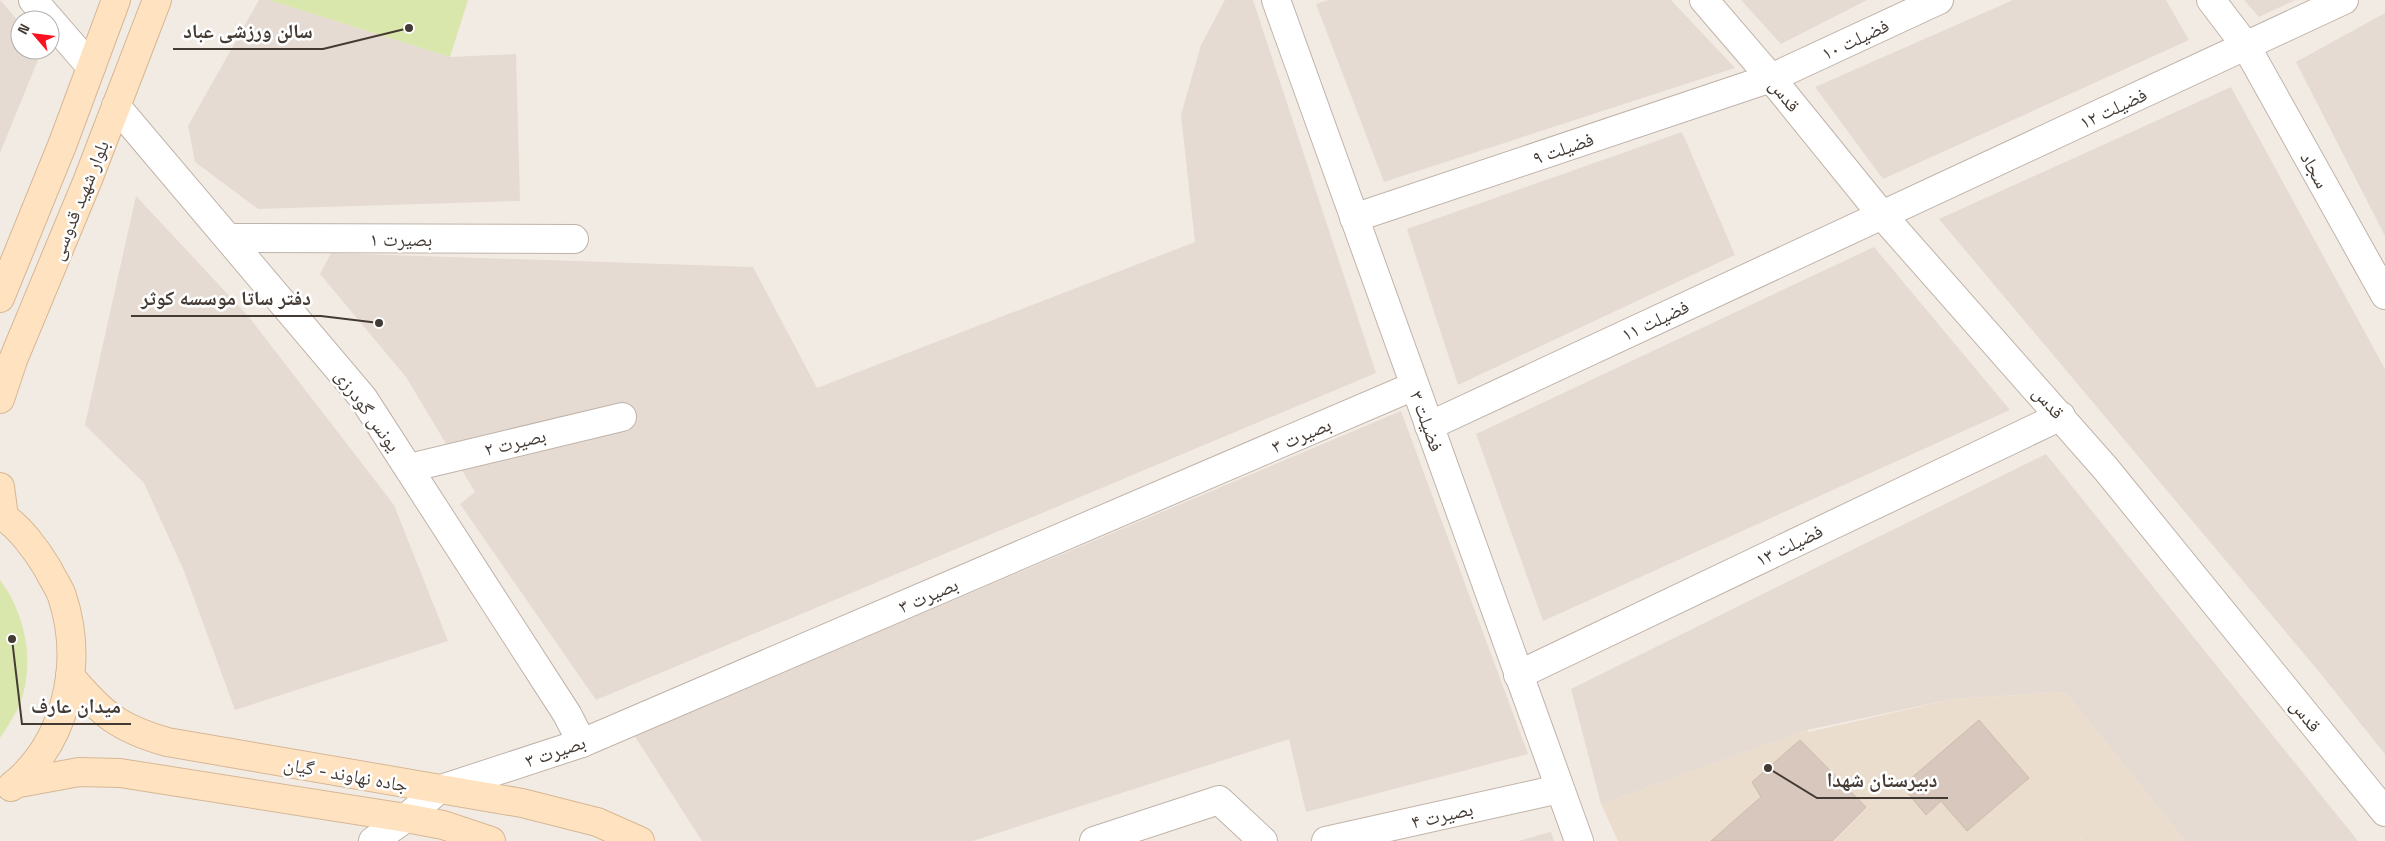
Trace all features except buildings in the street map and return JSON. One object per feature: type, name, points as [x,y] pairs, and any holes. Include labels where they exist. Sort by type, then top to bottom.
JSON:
[{"type":"main road","name":"بلوار شهید قدوسی","points":[[0,298],[64,143],[116,0]]},
{"type":"main road","name":"بلوار شهید قدوسی","points":[[0,399],[13,360],[157,0]]},
{"type":"main road","points":[[0,487],[2,516],[38,552],[62,595],[72,642],[70,691],[53,737],[26,774],[7,790]]},
{"type":"main road","name":"جاده نهاوند - گیان","points":[[70,676],[105,713],[137,733],[167,742],[438,790],[522,802],[597,822],[640,841]]},
{"type":"main road","name":"جاده نهاوند - گیان","points":[[7,790],[79,772],[120,773],[406,818],[443,825],[491,841]]},
{"type":"street","points":[[33,0],[91,67]]},
{"type":"street","name":"فضیلت ۳","points":[[1276,0],[1579,841]]},
{"type":"street","name":"قدس","points":[[1704,0],[1771,78],[1882,215],[2061,416],[2385,812]]},
{"type":"street","name":"فضیلت ۱۰","points":[[1771,78],[1939,0]]},
{"type":"street","name":"سجاد","points":[[2211,0],[2246,46],[2385,295]]},
{"type":"street","name":"فضیلت ۱۲","points":[[1882,215],[2344,0]]},
{"type":"street","name":"فضیلت ۹","points":[[1354,218],[1771,78]]},
{"type":"street","name":"یونس گودرزی","points":[[116,106],[363,398],[567,714],[582,743]]},
{"type":"street","name":"فضیلت ۱۱","points":[[1429,426],[1882,215]]},
{"type":"street","name":"بصیرت ۱","points":[[228,238],[574,239]]},
{"type":"street","name":"بصیرت ۳","points":[[438,790],[582,743],[1414,386]]},
{"type":"street","name":"بصیرت ۲","points":[[408,468],[622,416]]},
{"type":"street","name":"فضیلت ۱۳","points":[[1518,675],[2061,416]]},
{"type":"street","name":"بصیرت ۴","points":[[1326,841],[1559,789]]},
{"type":"street","points":[[373,841],[406,818],[438,790]]},
{"type":"street","points":[[1094,841],[1219,800],[1263,841]]},
{"type":"shaded area","points":[[0,0],[10,12],[10,60],[38,60],[0,153]]},
{"type":"shaded area","points":[[259,0],[269,0],[450,57],[516,54],[520,201],[258,209],[195,162],[188,126]]},
{"type":"shaded area","points":[[1225,0],[1253,0],[1376,373],[596,700],[460,504],[475,492],[406,377],[320,274],[331,253],[753,267],[817,388],[1195,242],[1181,115],[1201,45]]},
{"type":"shaded area","points":[[1328,0],[1671,0],[1735,68],[1384,182],[1316,4]]},
{"type":"shaded area","points":[[1741,0],[1867,0],[1781,44]]},
{"type":"shaded area","points":[[2013,0],[2166,0],[2189,40],[1883,179],[1815,87]]},
{"type":"shaded area","points":[[2244,0],[2295,0],[2259,17]]},
{"type":"shaded area","points":[[2385,13],[2385,236],[2296,62]]},
{"type":"shaded area","points":[[2231,87],[2385,369],[2385,754],[2320,673],[1939,219]]},
{"type":"shaded area","points":[[1682,132],[1735,255],[1458,385],[1407,229]]},
{"type":"shaded area","points":[[136,196],[249,317],[394,505],[448,641],[235,710],[184,571],[144,483],[85,425]]},
{"type":"shaded area","points":[[1874,247],[2010,410],[1543,621],[1476,434]]},
{"type":"shaded area","points":[[1401,411],[1528,754],[1306,812],[1289,739],[973,841],[702,841],[634,735]]},
{"type":"shaded area","points":[[2046,454],[2358,841],[2185,841],[2065,692],[1953,699],[1807,730],[1601,804],[1571,689]]},
{"type":"shaded area","points":[[2065,692],[2185,841],[2080,841],[2083,837],[2079,841],[1618,841],[1601,804],[1807,730],[1809,732],[1953,699]]},
{"type":"shaded area","points":[[1550,832],[1554,841],[1519,841]]},
{"type":"green space","points":[[269,0],[468,0],[450,57]]},
{"type":"green space","points":[[0,580],[16,607],[21,622],[27,654],[27,670],[21,701],[0,738]]},
{"type":"place","name":"سالن ورزشی عباد","points":[[409,28]]},
{"type":"place","name":"دفتر ساتا موسسه کوثر","points":[[379,323]]},
{"type":"place","name":"میدان عارف","points":[[12,639]]},
{"type":"place","name":"دبیرستان شهدا","points":[[1768,768]]}]
